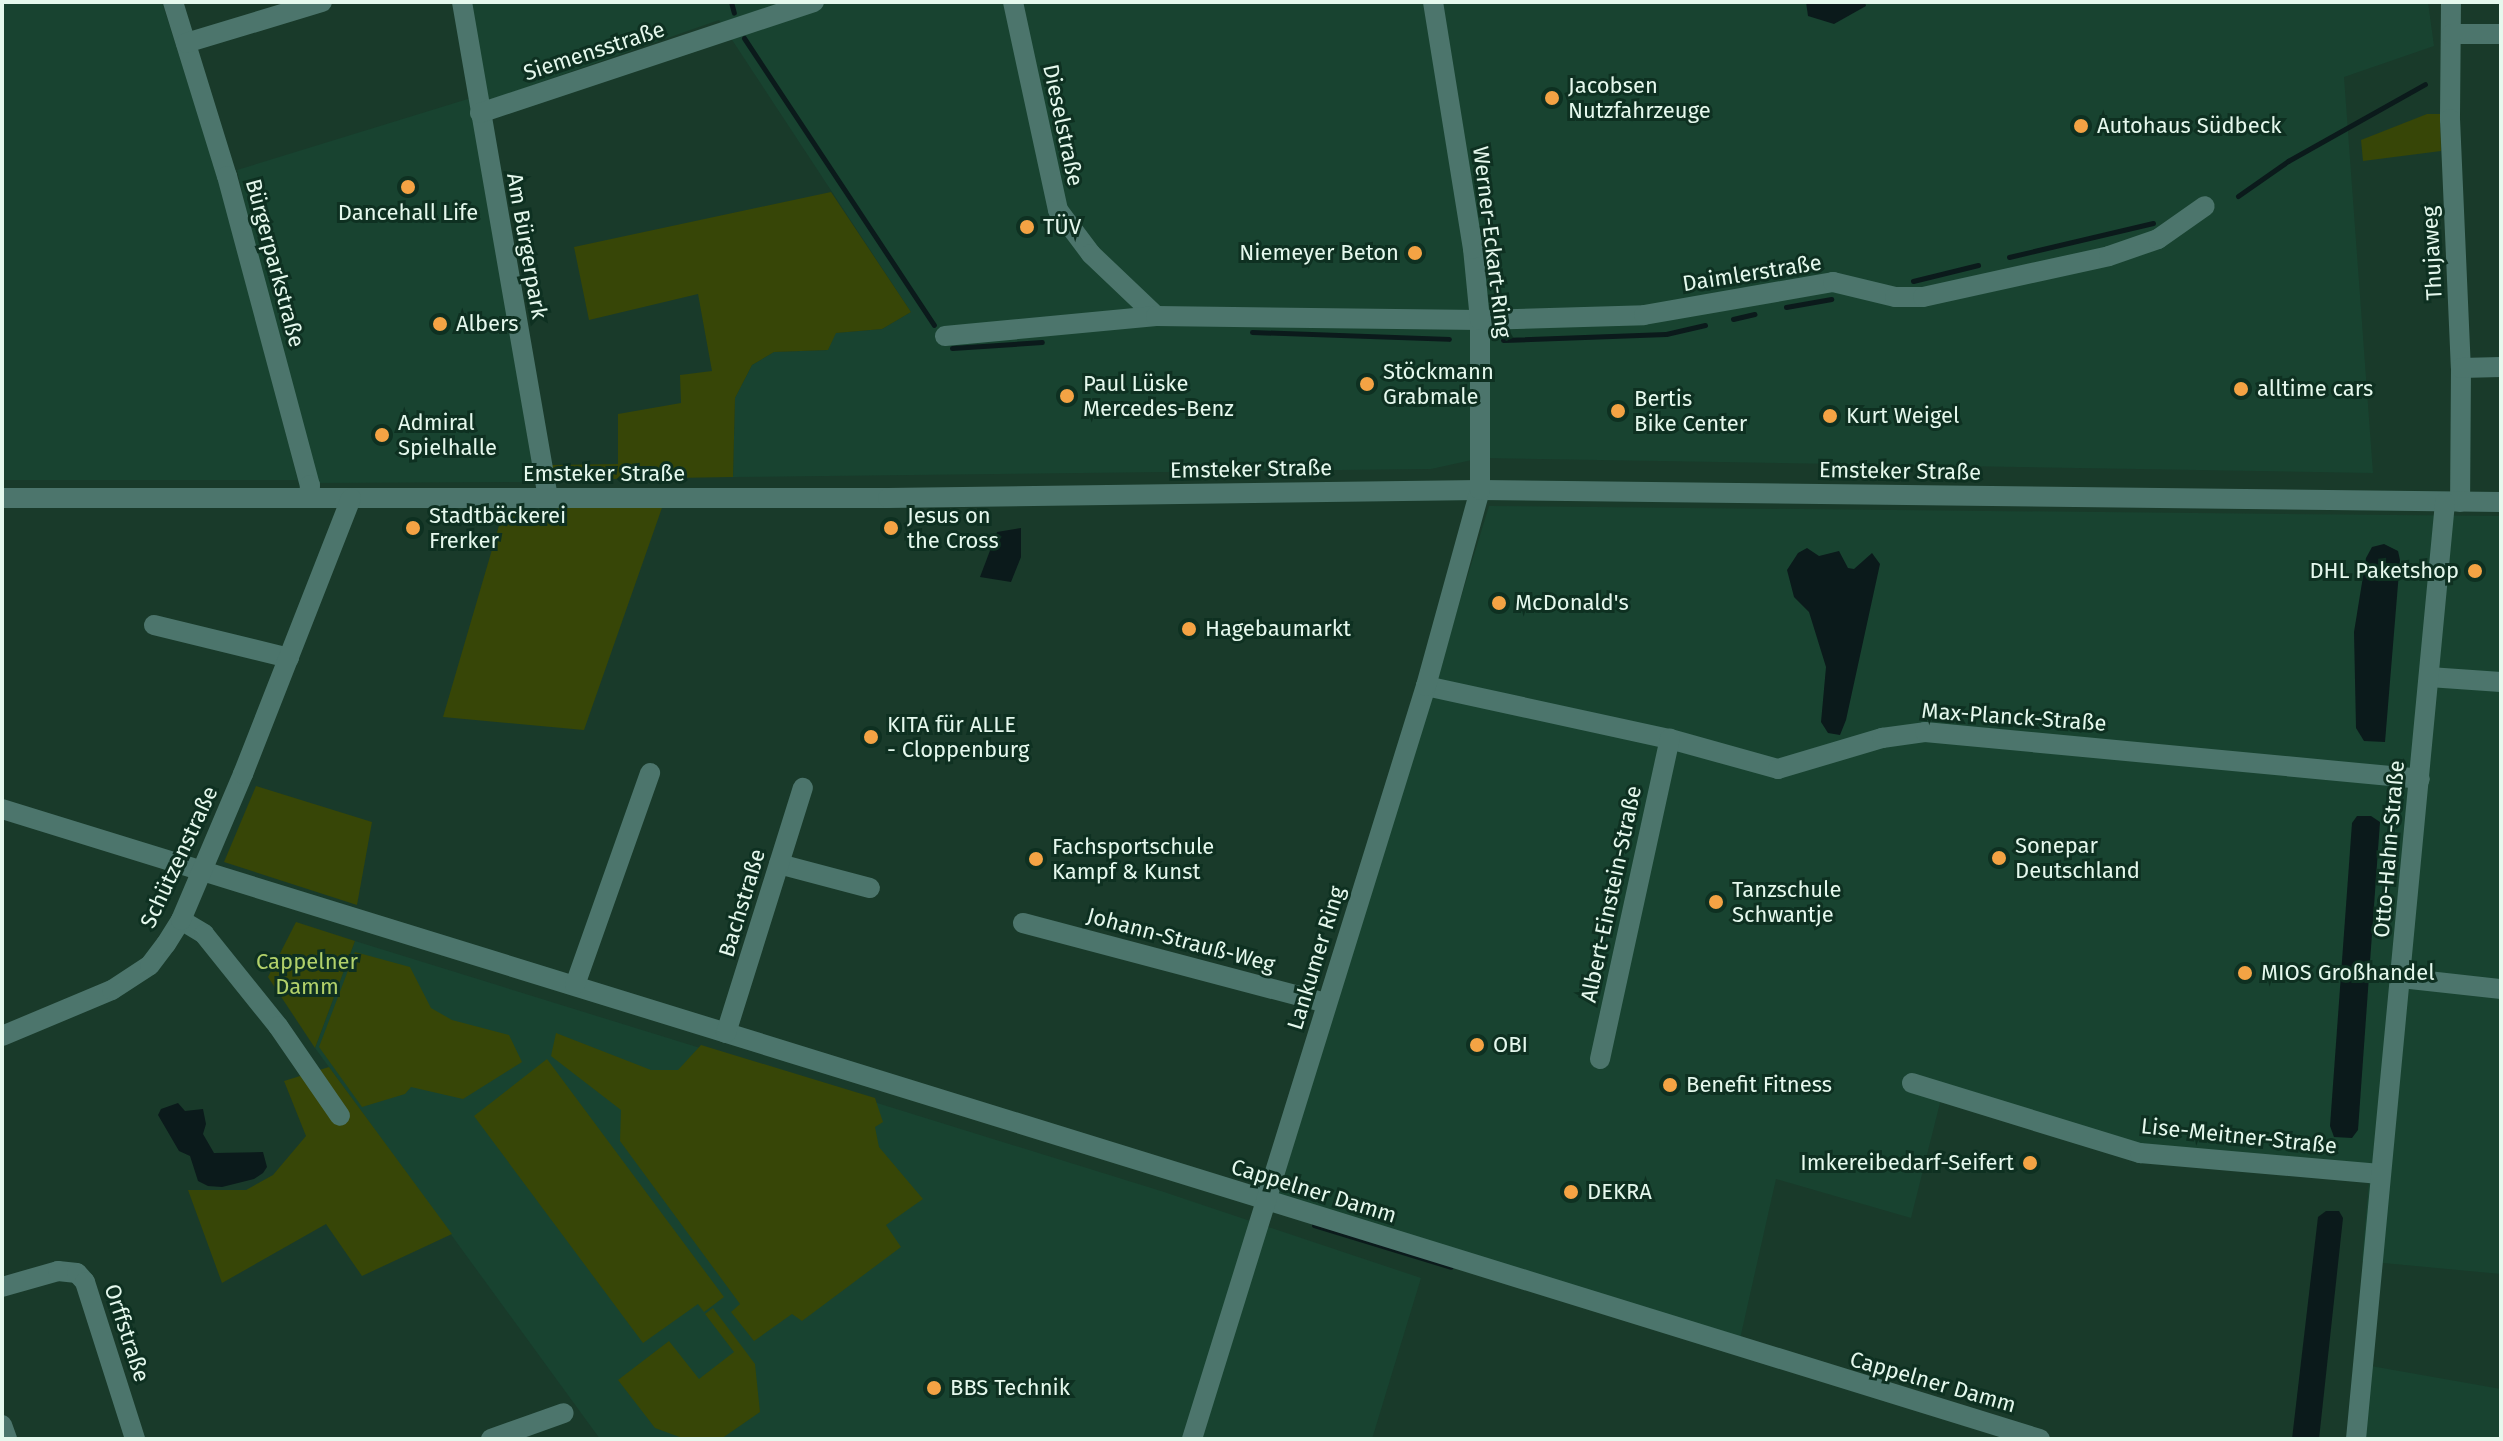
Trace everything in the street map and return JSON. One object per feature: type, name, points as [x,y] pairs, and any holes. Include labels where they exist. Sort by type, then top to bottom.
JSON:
[{"type":"street","name":"Bürgerparkstraße","points":[[173,2],[227,176],[310,485],[309,498]]},
{"type":"street","points":[[186,43],[322,2]]},
{"type":"street","name":"Am Bürgerpark","points":[[462,2],[548,498]]},
{"type":"street","name":"Siemensstraße","points":[[480,113],[814,2]]},
{"type":"street","name":"Dieselstraße","points":[[1013,2],[1058,210],[1091,254],[1156,316]]},
{"type":"street","name":"Werner-Eckart-Ring","points":[[1433,2],[1473,249],[1480,320],[1480,490]]},
{"type":"street","name":"Thujaweg","points":[[2451,2],[2450,119],[2461,368],[2452,502]]},
{"type":"street","points":[[2451,34],[2501,34]]},
{"type":"street","name":"Daimlerstraße","points":[[1480,320],[1644,315],[1833,282],[1895,297],[1923,297],[2109,256],[2158,239],[2205,206]]},
{"type":"street","points":[[945,336],[1156,316],[1480,320]]},
{"type":"street","points":[[2461,368],[2501,367]]},
{"type":"street","name":"Emsteker Straße","points":[[2,498],[548,498],[1480,490],[2501,502]]},
{"type":"street","name":"Lankumer Ring","points":[[1192,1439],[1426,686],[1480,490]]},
{"type":"street","name":"Schützenstraße","points":[[2,1036],[133,978],[150,965],[181,920],[351,498]]},
{"type":"street","name":"Otto-Hahn-Straße","points":[[2356,1439],[2429,677],[2452,502]]},
{"type":"street","points":[[154,625],[289,658]]},
{"type":"street","points":[[2429,677],[2501,682]]},
{"type":"street","name":"Max-Planck-Straße","points":[[1426,686],[1670,739],[1778,769],[1882,738],[1925,732],[2420,779]]},
{"type":"street","name":"Albert-Einstein-Straße","points":[[1600,1059],[1670,739]]},
{"type":"street","points":[[575,985],[650,773]]},
{"type":"street","name":"Bachstraße","points":[[726,1033],[803,788]]},
{"type":"street","name":"Cappelner Damm","points":[[2,809],[2040,1439]]},
{"type":"street","points":[[779,864],[870,888]]},
{"type":"street","points":[[181,920],[204,934],[278,1026],[340,1116]]},
{"type":"street","name":"Johann-Strauß-Weg","points":[[1023,923],[1326,1003]]},
{"type":"street","points":[[2401,978],[2501,989]]},
{"type":"street","name":"Lise-Meitner-Straße","points":[[1912,1083],[2140,1153],[2380,1174]]},
{"type":"street","name":"Orffstraße","points":[[2,1287],[58,1271],[77,1273],[85,1282],[135,1439]]},
{"type":"street","points":[[491,1439],[564,1413]]},
{"type":"street","points":[[2,1425],[7,1439]]},
{"type":"shaded area","points":[[2,2],[162,2],[219,180],[298,480],[2,480]]},
{"type":"shaded area","points":[[468,2],[2428,2],[2434,46],[2344,77],[2373,473],[1481,458],[1431,469],[733,477],[735,398],[752,365],[774,352],[828,350],[835,333],[882,329],[911,312],[719,20],[484,102]]},
{"type":"shaded area","points":[[1806,2],[1865,2],[1866,6],[1834,24],[1808,16]]},
{"type":"shaded area","points":[[471,98],[532,464],[526,482],[317,483],[268,305],[237,170]]},
{"type":"shaded area","points":[[1489,506],[2501,516],[2501,1274],[2362,1261],[2369,1182],[2139,1157],[1941,1099],[1911,1218],[1776,1179],[1740,1339],[1278,1195]]},
{"type":"shaded area","points":[[1021,528],[1021,557],[1011,582],[980,577],[997,532]]},
{"type":"shaded area","points":[[2384,544],[2398,551],[2400,560],[2385,742],[2364,741],[2356,728],[2354,632],[2366,558],[2372,547]]},
{"type":"shaded area","points":[[1807,548],[1819,556],[1839,551],[1848,568],[1854,569],[1872,553],[1880,564],[1846,720],[1840,735],[1828,733],[1821,722],[1826,667],[1809,612],[1794,597],[1787,570],[1798,553]]},
{"type":"shaded area","points":[[2357,816],[2371,816],[2380,822],[2358,1130],[2352,1138],[2334,1137],[2330,1126],[2352,823]]},
{"type":"shaded area","points":[[355,941],[1161,1191],[1421,1278],[1372,1439],[600,1439],[315,1048]]},
{"type":"shaded area","points":[[178,1103],[185,1111],[203,1109],[206,1124],[203,1134],[214,1153],[263,1152],[267,1167],[263,1173],[254,1179],[222,1187],[208,1186],[198,1181],[190,1156],[179,1151],[158,1115],[161,1109]]},
{"type":"shaded area","points":[[2326,1211],[2339,1211],[2343,1218],[2319,1439],[2292,1439],[2318,1217]]},
{"type":"shaded area","points":[[2371,1366],[2501,1389],[2501,1439],[2365,1439]]},
{"type":"green space","points":[[2427,114],[2440,114],[2441,151],[2363,161],[2361,140]]},
{"type":"green space","points":[[831,192],[911,312],[882,329],[836,333],[828,350],[774,352],[752,365],[735,398],[733,477],[553,480],[550,465],[618,464],[618,414],[681,403],[680,375],[712,371],[698,294],[589,320],[574,247]]},
{"type":"green space","points":[[664,502],[584,730],[443,717],[503,512]]},
{"type":"green space","points":[[256,786],[372,822],[357,905],[224,862]]},
{"type":"green space","name":"Cappelner Damm","points":[[296,922],[355,941],[315,1048],[268,977]]},
{"type":"green space","points":[[355,952],[410,967],[431,1008],[452,1020],[509,1035],[522,1062],[463,1099],[411,1087],[405,1094],[362,1107],[319,1047]]},
{"type":"green space","points":[[556,1033],[651,1070],[678,1070],[701,1045],[875,1098],[883,1122],[875,1127],[879,1147],[923,1199],[886,1225],[901,1247],[802,1321],[792,1314],[754,1341],[731,1312],[740,1304],[620,1141],[621,1110],[551,1056]]},
{"type":"green space","points":[[547,1059],[724,1297],[704,1312],[698,1304],[643,1343],[474,1116]]},
{"type":"green space","points":[[329,1067],[452,1234],[362,1276],[326,1224],[222,1283],[188,1190],[246,1190],[273,1175],[306,1136],[284,1081]]},
{"type":"green space","points":[[713,1308],[755,1364],[760,1412],[721,1439],[685,1439],[655,1428],[618,1380],[669,1341],[699,1379],[734,1352],[705,1314]]},
{"type":"waterway","points":[[731,2],[734,13]]},
{"type":"waterway","points":[[744,38],[934,325]]},
{"type":"waterway","points":[[2238,196],[2288,161],[2425,84]]},
{"type":"waterway","points":[[2009,257],[2153,223]]},
{"type":"waterway","points":[[1913,281],[1978,265]]},
{"type":"waterway","points":[[1786,307],[1831,299]]},
{"type":"waterway","points":[[1733,319],[1754,314]]},
{"type":"waterway","points":[[1503,340],[1666,334],[1705,325]]},
{"type":"waterway","points":[[1252,332],[1449,339]]},
{"type":"waterway","points":[[952,348],[1042,342]]},
{"type":"waterway","points":[[1314,1225],[1451,1267]]},
{"type":"place","name":"Jacobsen Nutzfahrzeuge","points":[[1552,98]]},
{"type":"place","name":"Autohaus Südbeck","points":[[2081,126]]},
{"type":"place","name":"Dancehall Life","points":[[408,187]]},
{"type":"place","name":"TÜV","points":[[1027,227]]},
{"type":"place","name":"Niemeyer Beton","points":[[1415,253]]},
{"type":"place","name":"Albers","points":[[440,324]]},
{"type":"place","name":"Stöckmann Grabmale","points":[[1367,384]]},
{"type":"place","name":"alltime cars","points":[[2241,389]]},
{"type":"place","name":"Paul Lüske Mercedes-Benz","points":[[1067,396]]},
{"type":"place","name":"Bertis Bike Center","points":[[1618,411]]},
{"type":"place","name":"Kurt Weigel","points":[[1830,416]]},
{"type":"place","name":"Admiral Spielhalle","points":[[382,435]]},
{"type":"place","name":"Stadtbäckerei Frerker","points":[[413,528]]},
{"type":"place","name":"Jesus on the Cross","points":[[891,528]]},
{"type":"place","name":"DHL Paketshop","points":[[2475,571]]},
{"type":"place","name":"McDonald's","points":[[1499,603]]},
{"type":"place","name":"Hagebaumarkt","points":[[1189,629]]},
{"type":"place","name":"KITA für ALLE - Cloppenburg","points":[[871,737]]},
{"type":"place","name":"Sonepar Deutschland","points":[[1999,858]]},
{"type":"place","name":"Fachsportschule Kampf & Kunst","points":[[1036,859]]},
{"type":"place","name":"Tanzschule Schwantje","points":[[1716,902]]},
{"type":"place","name":"MIOS Großhandel","points":[[2245,973]]},
{"type":"place","name":"OBI","points":[[1477,1045]]},
{"type":"place","name":"Benefit Fitness","points":[[1670,1085]]},
{"type":"place","name":"Imkereibedarf-Seifert","points":[[2030,1163]]},
{"type":"place","name":"DEKRA","points":[[1571,1192]]},
{"type":"place","name":"BBS Technik","points":[[934,1388]]}]
